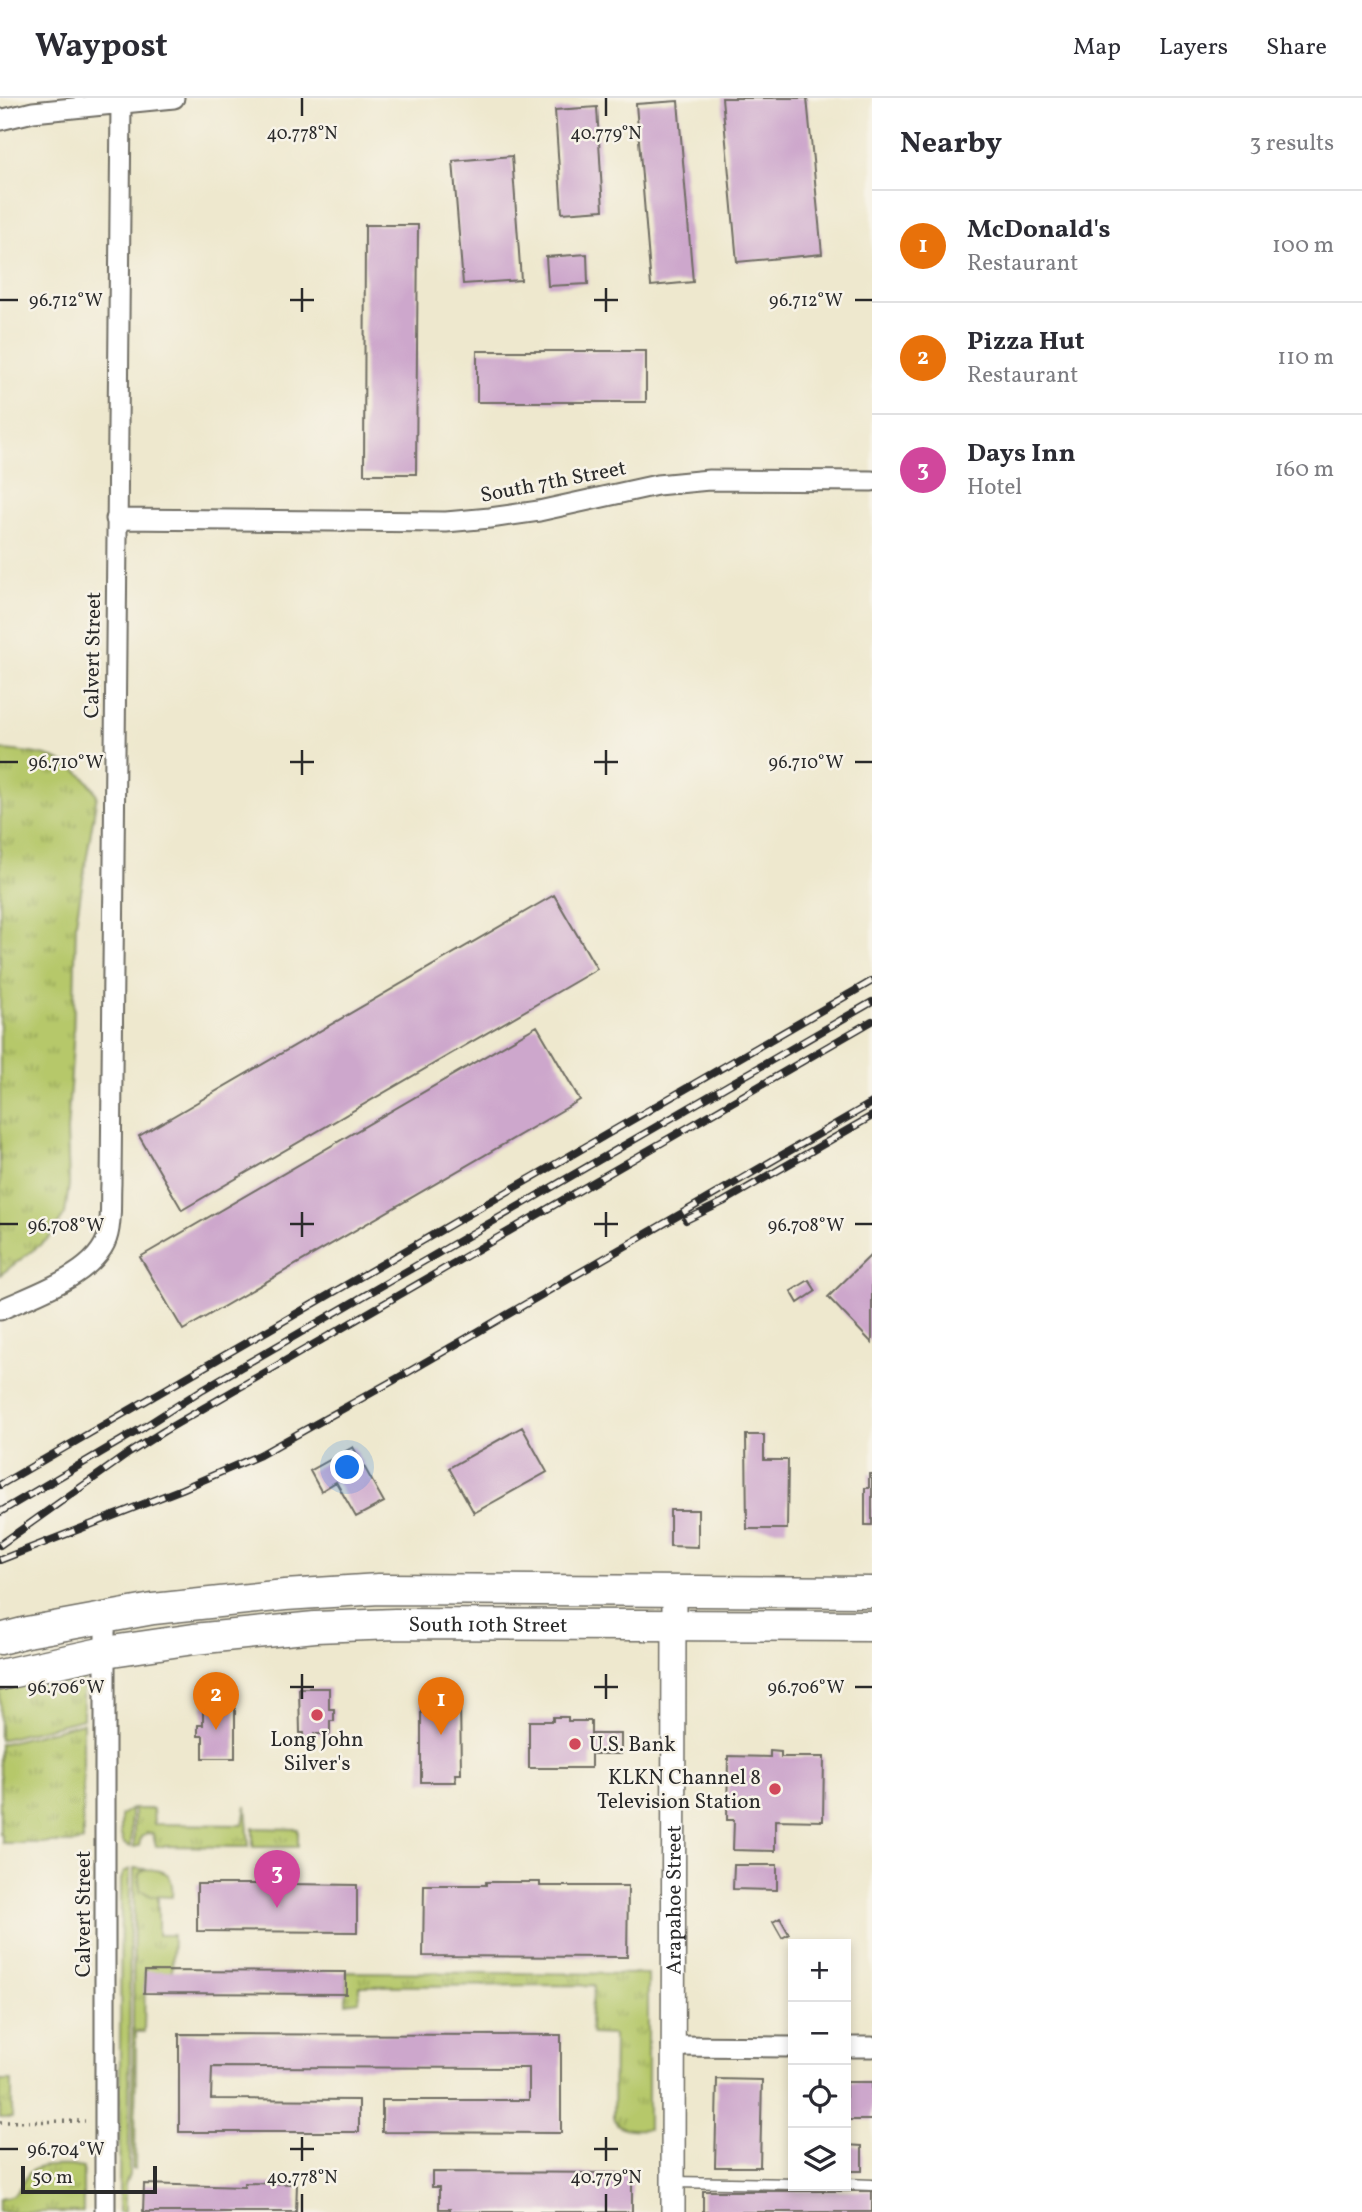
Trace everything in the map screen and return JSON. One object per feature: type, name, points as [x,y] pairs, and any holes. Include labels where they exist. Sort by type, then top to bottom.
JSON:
[{"type":"main road","name":"South 10th Street","points":[[0,1639],[105,1616],[217,1602],[379,1589],[872,1592]]},
{"type":"main road","name":"South 10th Street","points":[[0,1675],[105,1652],[225,1635],[315,1627],[395,1624],[872,1626]]},
{"type":"street","points":[[0,120],[33,112],[174,98]]},
{"type":"street","name":"Calvert Street","points":[[0,1310],[80,1271],[102,1250],[108,1235],[121,103]]},
{"type":"street","name":"South 7th Street","points":[[116,519],[446,522],[490,519],[539,511],[657,485],[709,480],[872,481]]},
{"type":"street","name":"Arapahoe Street","points":[[673,2212],[674,1590]]},
{"type":"street","name":"Calvert Street","points":[[105,1616],[105,2212]]},
{"type":"street","points":[[672,2046],[788,2047]]},
{"type":"street","points":[[851,2047],[872,2047]]},
{"type":"lane","points":[[673,2182],[788,2184]]},
{"type":"lane","points":[[851,2184],[872,2185]]},
{"type":"path","points":[[0,2122],[85,2121]]},
{"type":"green space","points":[[0,750],[56,759],[79,772],[97,795],[76,922],[73,1044],[67,1131],[69,1185],[65,1214],[49,1238],[0,1275]]},
{"type":"green space","points":[[65,1673],[79,1676],[89,1688],[83,1689],[83,1719],[0,1740],[0,1688]]},
{"type":"green space","points":[[83,1723],[83,1841],[2,1843],[0,1744]]},
{"type":"green space","points":[[246,1806],[249,1847],[156,1846],[153,1834],[147,1833],[141,1837],[139,1846],[134,1847],[134,1809],[153,1809],[154,1824],[243,1825]]},
{"type":"green space","points":[[131,1809],[131,1847],[124,1844],[121,1835],[121,1815]]},
{"type":"green space","points":[[253,1828],[298,1829],[298,1847],[253,1847]]},
{"type":"green space","points":[[134,1868],[145,1869],[139,1874],[139,1885],[151,1896],[158,1896],[158,1935],[173,1935],[172,1972],[145,1972],[144,2032],[136,2032],[135,2169],[132,2169]]},
{"type":"green space","points":[[130,1869],[129,2174],[125,2185],[125,2212],[119,2212],[121,1880],[124,1872]]},
{"type":"green space","points":[[145,1869],[168,1874],[172,1883],[172,1897],[151,1896],[140,1890],[139,1874]]},
{"type":"green space","points":[[346,1972],[648,1974],[648,2129],[623,2128],[613,2118],[614,2035],[592,2034],[590,2016],[594,1985],[360,1986],[359,2001],[346,2003]]},
{"type":"green space","points":[[0,2081],[12,2081],[12,2118],[0,2118]]},
{"type":"green space","points":[[47,2166],[83,2168],[83,2212],[0,2212],[0,2198],[14,2194],[33,2170]]},
{"type":"building","points":[[722,98],[807,98],[822,254],[737,262]]},
{"type":"building","points":[[678,101],[693,282],[651,286],[636,104]]},
{"type":"building","points":[[597,107],[603,210],[562,213],[555,110]]},
{"type":"building","points":[[512,156],[521,280],[463,284],[453,161]]},
{"type":"building","points":[[365,225],[418,225],[416,474],[364,474]]},
{"type":"building","points":[[587,254],[588,284],[548,286],[546,257]]},
{"type":"building","points":[[477,351],[646,351],[646,402],[477,402]]},
{"type":"building","points":[[554,895],[597,969],[182,1210],[139,1136]]},
{"type":"building","points":[[537,1026],[580,1100],[183,1330],[140,1257]]},
{"type":"building","points":[[872,1254],[872,1343],[828,1297]]},
{"type":"building","points":[[809,1280],[816,1291],[798,1303],[791,1291]]},
{"type":"building","points":[[522,1427],[547,1472],[474,1513],[449,1468]]},
{"type":"building","points":[[746,1435],[764,1435],[764,1460],[788,1460],[787,1529],[747,1529]]},
{"type":"building","points":[[353,1447],[384,1502],[356,1517],[336,1482],[321,1491],[310,1471]]},
{"type":"building","points":[[869,1474],[872,1474],[872,1525],[865,1525],[865,1488],[869,1488]]},
{"type":"building","points":[[670,1510],[698,1510],[698,1547],[670,1546]]},
{"type":"building","name":"Long John Silver's","points":[[299,1688],[329,1688],[329,1709],[334,1709],[330,1734],[315,1734],[315,1739],[304,1739],[304,1733],[300,1733]]},
{"type":"building","points":[[421,1696],[460,1696],[461,1774],[455,1774],[456,1782],[421,1782]]},
{"type":"building","points":[[203,1704],[235,1704],[235,1758],[203,1758],[203,1736],[198,1736],[198,1725],[203,1725]]},
{"type":"building","name":"U.S. Bank","points":[[553,1717],[568,1717],[568,1721],[591,1721],[591,1734],[621,1734],[621,1754],[591,1754],[591,1768],[529,1768],[529,1721],[553,1721]]},
{"type":"building","name":"KLKN Channel 8 Television Station","points":[[770,1751],[781,1752],[781,1757],[824,1757],[823,1821],[775,1820],[775,1851],[733,1850],[734,1820],[727,1820],[728,1756],[770,1757]]},
{"type":"building","points":[[734,1865],[777,1865],[777,1890],[733,1889]]},
{"type":"building","points":[[256,1872],[288,1873],[288,1884],[357,1885],[357,1932],[197,1931],[197,1884],[256,1884]]},
{"type":"building","points":[[486,1882],[540,1882],[540,1886],[628,1886],[627,1957],[423,1956],[424,1885],[486,1885]]},
{"type":"building","points":[[780,1918],[789,1934],[782,1938],[773,1922]]},
{"type":"building","points":[[145,1971],[346,1972],[346,1994],[144,1993]]},
{"type":"building","points":[[179,2034],[561,2035],[561,2133],[382,2132],[382,2100],[529,2100],[529,2068],[212,2067],[211,2099],[359,2100],[359,2132],[179,2132]]},
{"type":"building","points":[[717,2079],[762,2080],[760,2167],[715,2167]]},
{"type":"building","points":[[851,2082],[872,2082],[872,2120],[851,2120]]},
{"type":"building","points":[[851,2145],[862,2146],[862,2171],[851,2171]]},
{"type":"building","points":[[432,2172],[632,2173],[632,2212],[450,2212],[450,2209],[439,2209],[439,2187],[432,2187]]},
{"type":"building","points":[[244,2183],[297,2184],[296,2212],[143,2212],[144,2184],[244,2187]]},
{"type":"building","points":[[703,2191],[872,2191],[872,2212],[703,2212]]},
{"type":"railway","points":[[0,1485],[872,981]]},
{"type":"railway","points":[[0,1512],[203,1389],[872,1002]]},
{"type":"railway","points":[[0,1545],[164,1431],[872,1021]]},
{"type":"railway","points":[[0,1560],[182,1489],[260,1455],[872,1103]]},
{"type":"railway","points":[[686,1220],[723,1202],[872,1116]]},
{"type":"place","name":"Long John Silver's","points":[[317,1715]]},
{"type":"place","name":"Pizza Hut","points":[[216,1730]]},
{"type":"place","name":"McDonald's","points":[[441,1735]]},
{"type":"place","name":"U.S. Bank","points":[[575,1744]]},
{"type":"place","name":"KLKN Channel 8 Television Station","points":[[775,1789]]},
{"type":"place","name":"Days Inn","points":[[277,1908]]}]
